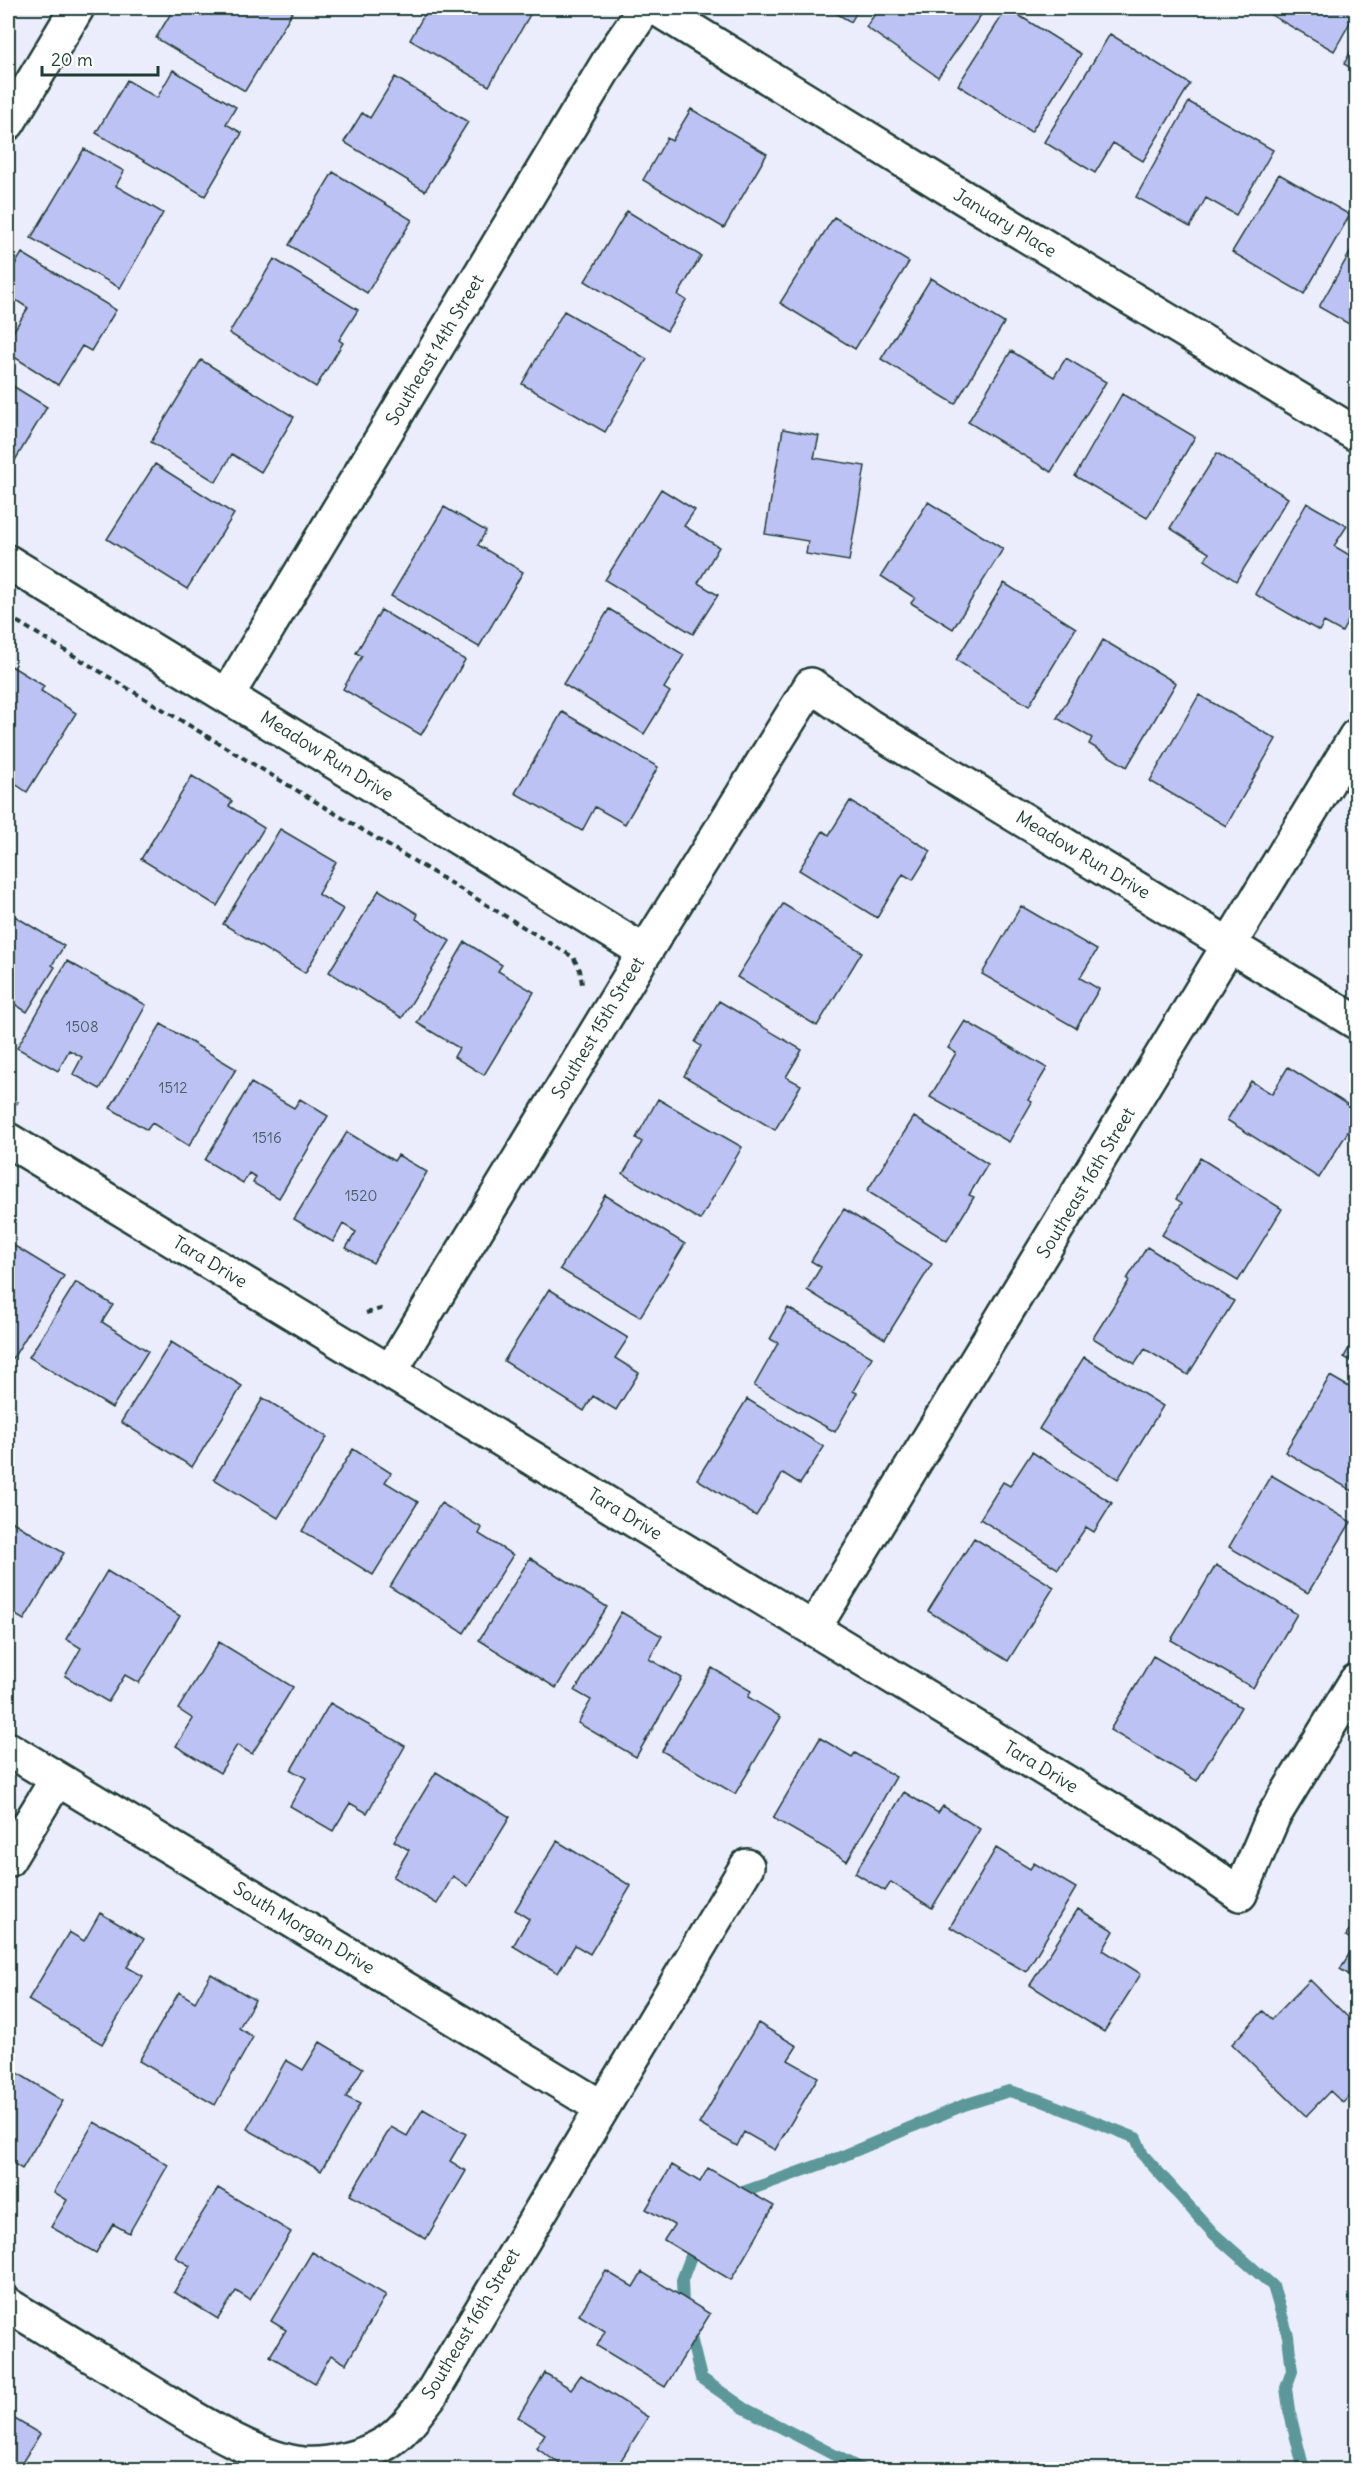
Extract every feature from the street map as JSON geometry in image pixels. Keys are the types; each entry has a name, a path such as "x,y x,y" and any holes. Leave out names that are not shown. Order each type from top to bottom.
{"street":[{"path":"8,123 77,8"},
{"name":"Southeast 14th Street","path":"228,694 610,59 645,8"},
{"name":"January Place","path":"656,8 966,199 1356,434"},
{"name":"Meadow Run Drive","path":"8,562 228,694 645,952"},
{"name":"Meadow Run Drive","path":"811,685 869,726 1356,1022"},
{"name":"Southest 15th Street","path":"390,1372 645,952 811,685"},
{"name":"Southeast 16th Street","path":"814,1628 1356,736"},
{"name":"Tara Drive","path":"8,1140 1163,1841 1240,1894 1273,1817 1356,1681"},
{"name":"South Morgan Drive","path":"8,1749 601,2107"},
{"path":"8,1860 57,1779"},
{"name":"Southeast 16th Street","path":"8,2305 189,2415 247,2446 279,2458 303,2464 333,2462 364,2453 387,2442 406,2425 432,2393 747,1866"}],"path":[{"path":"8,616 573,957 580,970 582,987"},
{"path":"8,1097 24,1107"},
{"path":"362,1312 377,1311 391,1301"}],"building":[{"path":"174,8 191,8 203,15 208,8 286,8 293,11 245,91 156,38"},
{"path":"428,8 526,8 532,11 489,86 410,40"},
{"path":"827,8 859,8 851,22"},
{"path":"879,8 986,8 938,77 866,27"},
{"path":"1007,8 1081,54 1031,132 958,85"},
{"path":"1259,8 1356,8 1356,12 1334,51"},
{"path":"1110,34 1190,84 1143,161 1113,143 1095,173 1044,142"},
{"path":"1356,42 1356,71 1344,64"},
{"path":"173,70 236,107 226,124 242,133 205,196 96,133 127,80 157,98"},
{"path":"395,77 468,122 425,191 344,142 362,113 370,118"},
{"path":"1189,102 1273,150 1236,215 1206,198 1190,227 1136,197"},
{"path":"691,109 767,154 724,228 643,180 667,138 672,141"},
{"path":"84,149 124,171 116,186 163,213 120,288 31,238"},
{"path":"333,172 412,220 367,293 289,245"},
{"path":"1279,174 1350,215 1304,294 1232,252"},
{"path":"627,211 701,256 678,295 686,300 667,331 585,281"},
{"path":"834,217 909,262 855,349 780,303"},
{"path":"1356,242 1356,328 1319,307"},
{"path":"22,253 116,310 91,351 82,346 58,385 8,353 8,340 28,308 8,295 8,276"},
{"path":"274,259 358,310 339,340 343,343 316,387 229,333"},
{"path":"931,278 1004,323 955,404 881,359"},
{"path":"564,311 647,359 605,432 522,384"},
{"path":"1011,351 1054,377 1066,358 1106,382 1051,472 968,422"},
{"path":"201,360 294,417 261,472 232,454 216,482 151,442"},
{"path":"8,383 47,407 8,472"},
{"path":"1122,394 1195,437 1147,518 1075,476"},
{"path":"783,429 819,436 814,458 865,466 849,561 806,554 808,541 765,534"},
{"path":"1217,453 1288,498 1236,581 1205,560 1209,553 1170,528"},
{"path":"155,464 234,514 187,589 107,539"},
{"path":"661,489 695,510 684,526 719,547 698,583 718,595 693,634 605,580"},
{"path":"928,502 1003,549 953,629 911,603 915,598 881,576"},
{"path":"1307,503 1347,526 1334,546 1356,559 1356,606 1342,632 1324,622 1319,631 1255,594"},
{"path":"444,507 486,531 478,545 523,572 479,647 391,596"},
{"path":"1004,583 1076,628 1029,706 956,660"},
{"path":"609,609 684,655 664,688 670,692 644,734 563,684"},
{"path":"381,610 465,660 421,735 343,689 362,656 356,653"},
{"path":"1103,640 1176,683 1127,767 1089,744 1092,738 1057,718"},
{"path":"8,664 44,686 41,691 76,713 27,792 8,779"},
{"path":"1199,695 1276,739 1226,826 1150,781"},
{"path":"562,712 658,767 625,824 595,807 582,831 515,793"},
{"path":"192,776 232,801 229,806 264,828 217,906 141,859"},
{"path":"850,801 931,851 913,880 903,874 877,918 799,870 823,831 829,835"},
{"path":"280,829 336,862 318,894 343,909 305,973 223,924"},
{"path":"379,890 418,914 416,919 450,941 402,1018 329,972"},
{"path":"783,904 862,952 817,1026 737,977"},
{"path":"1021,906 1097,950 1080,978 1099,989 1076,1028 982,974"},
{"path":"8,912 64,946 52,965 55,967 27,1012 8,1000"},
{"path":"465,942 502,965 498,971 534,992 484,1075 454,1057 459,1048 417,1023"},
{"path":"67,961 146,1005 100,1089 73,1074 82,1057 69,1050 58,1071 17,1048"},
{"path":"719,1001 802,1050 786,1077 801,1085 775,1130 684,1076 701,1046 695,1042"},
{"path":"965,1021 1047,1068 1028,1100 1032,1102 1009,1142 930,1097 956,1053 948,1048"},
{"path":"161,1024 236,1069 189,1146 152,1123 147,1130 110,1108"},
{"path":"1288,1067 1356,1110 1356,1119 1319,1178 1227,1120 1251,1081 1272,1094"},
{"path":"251,1083 294,1108 300,1099 328,1116 279,1198 253,1183 256,1177 249,1173 243,1183 205,1160"},
{"path":"658,1099 742,1147 700,1220 623,1174 642,1142 636,1138"},
{"path":"914,1117 988,1164 969,1195 974,1197 947,1241 867,1191"},
{"path":"347,1132 394,1161 398,1155 427,1172 373,1263 346,1248 356,1232 343,1224 333,1242 294,1219"},
{"path":"1200,1158 1282,1209 1238,1281 1162,1235 1182,1203 1176,1199"},
{"path":"605,1195 685,1244 640,1317 560,1269"},
{"path":"844,1209 932,1264 885,1339 807,1290 821,1267 811,1261"},
{"path":"8,1242 64,1276 13,1358 8,1355"},
{"path":"1147,1247 1234,1301 1188,1375 1145,1349 1135,1364 1093,1338 1129,1281 1127,1279"},
{"path":"76,1282 113,1305 102,1322 148,1351 112,1408 29,1357"},
{"path":"549,1289 628,1338 615,1358 639,1373 616,1410 593,1396 584,1411 504,1361"},
{"path":"788,1308 872,1357 853,1391 857,1393 835,1432 754,1386 778,1343 770,1339"},
{"path":"1356,1336 1356,1364 1344,1357"},
{"path":"171,1342 242,1386 192,1467 121,1422"},
{"path":"1084,1357 1163,1406 1118,1479 1039,1429"},
{"path":"1330,1376 1356,1391 1356,1493 1285,1452"},
{"path":"263,1398 327,1437 278,1518 214,1479"},
{"path":"747,1399 824,1447 800,1484 783,1473 756,1516 697,1479"},
{"path":"353,1449 391,1473 385,1482 418,1502 373,1575 302,1531"},
{"path":"1032,1452 1112,1503 1094,1532 1086,1527 1058,1569 980,1519 1003,1482 1010,1486"},
{"path":"1271,1475 1351,1522 1308,1593 1229,1547"},
{"path":"441,1503 482,1528 479,1534 513,1555 464,1633 390,1587"},
{"path":"8,1519 64,1553 24,1620 9,1611 8,1613"},
{"path":"974,1538 1054,1587 1008,1661 928,1611"},
{"path":"530,1558 607,1607 556,1688 479,1640"},
{"path":"1216,1565 1297,1614 1253,1688 1171,1640"},
{"path":"107,1571 180,1616 139,1683 125,1675 108,1702 65,1676 81,1648 66,1639"},
{"path":"621,1612 662,1636 649,1659 682,1678 636,1757 578,1723 591,1700 575,1691"},
{"path":"219,1642 293,1687 252,1754 237,1745 220,1773 176,1746 193,1719 178,1709"},
{"path":"1153,1656 1241,1707 1197,1781 1110,1730"},
{"path":"712,1668 751,1691 748,1697 781,1717 735,1794 662,1751"},
{"path":"330,1703 405,1746 367,1813 350,1803 333,1831 290,1806 306,1778 291,1770"},
{"path":"820,1738 852,1757 855,1753 896,1777 847,1861 773,1818"},
{"path":"436,1772 510,1817 468,1886 453,1876 437,1904 393,1877 409,1850 394,1841"},
{"path":"904,1792 938,1813 943,1806 980,1829 932,1908 891,1882 885,1891 855,1873"},
{"path":"557,1841 631,1886 590,1954 575,1945 558,1973 513,1946 529,1919 515,1910"},
{"path":"996,1848 1030,1869 1034,1863 1076,1888 1026,1972 950,1927"},
{"path":"1078,1909 1114,1931 1103,1950 1141,1974 1104,2032 1030,1985"},
{"path":"100,1913 144,1939 127,1967 143,1976 102,2044 28,2000 69,1932 84,1941"},
{"path":"1356,1918 1356,1943 1346,1936"},
{"path":"1356,1943 1356,1979 1340,1969"},
{"path":"211,1974 255,2000 239,2028 253,2037 215,2105 139,2061 179,1992 195,2002"},
{"path":"1310,1980 1356,2025 1356,2089 1343,2103 1330,2091 1306,2116 1232,2044 1263,2011 1272,2019"},
{"path":"758,2023 797,2046 788,2060 818,2077 775,2150 744,2132 737,2146 699,2124"},
{"path":"320,2042 363,2068 346,2097 360,2104 321,2171 247,2129 286,2060 303,2070"},
{"path":"8,2067 63,2101 22,2169 8,2160"},
{"path":"423,2109 466,2134 450,2161 466,2171 426,2239 350,2195 391,2127 407,2136"},
{"path":"94,2122 168,2165 129,2233 113,2224 96,2253 51,2227 67,2200 54,2192"},
{"path":"672,2165 700,2182 708,2168 774,2206 731,2280 664,2240 674,2225 646,2209"},
{"path":"218,2188 291,2232 250,2300 236,2291 218,2319 174,2292 190,2266 175,2257"},
{"path":"312,2252 386,2295 346,2364 331,2355 315,2383 270,2356 286,2330 271,2321"},
{"path":"606,2271 633,2287 642,2272 710,2314 665,2387 597,2346 605,2331 579,2315"},
{"path":"545,2373 571,2389 581,2375 648,2417 615,2470 569,2470 536,2448 545,2434 518,2417"},
{"path":"8,2415 40,2434 23,2461 37,2470 8,2470"}],"waterway":[{"path":"732,2196 838,2158 964,2105 1009,2091 1037,2099 1136,2138 1143,2155 1214,2234 1273,2286 1288,2336 1292,2371 1286,2388 1304,2470"},
{"path":"696,2243 682,2280 683,2305 701,2378 744,2408 863,2470"}]}
